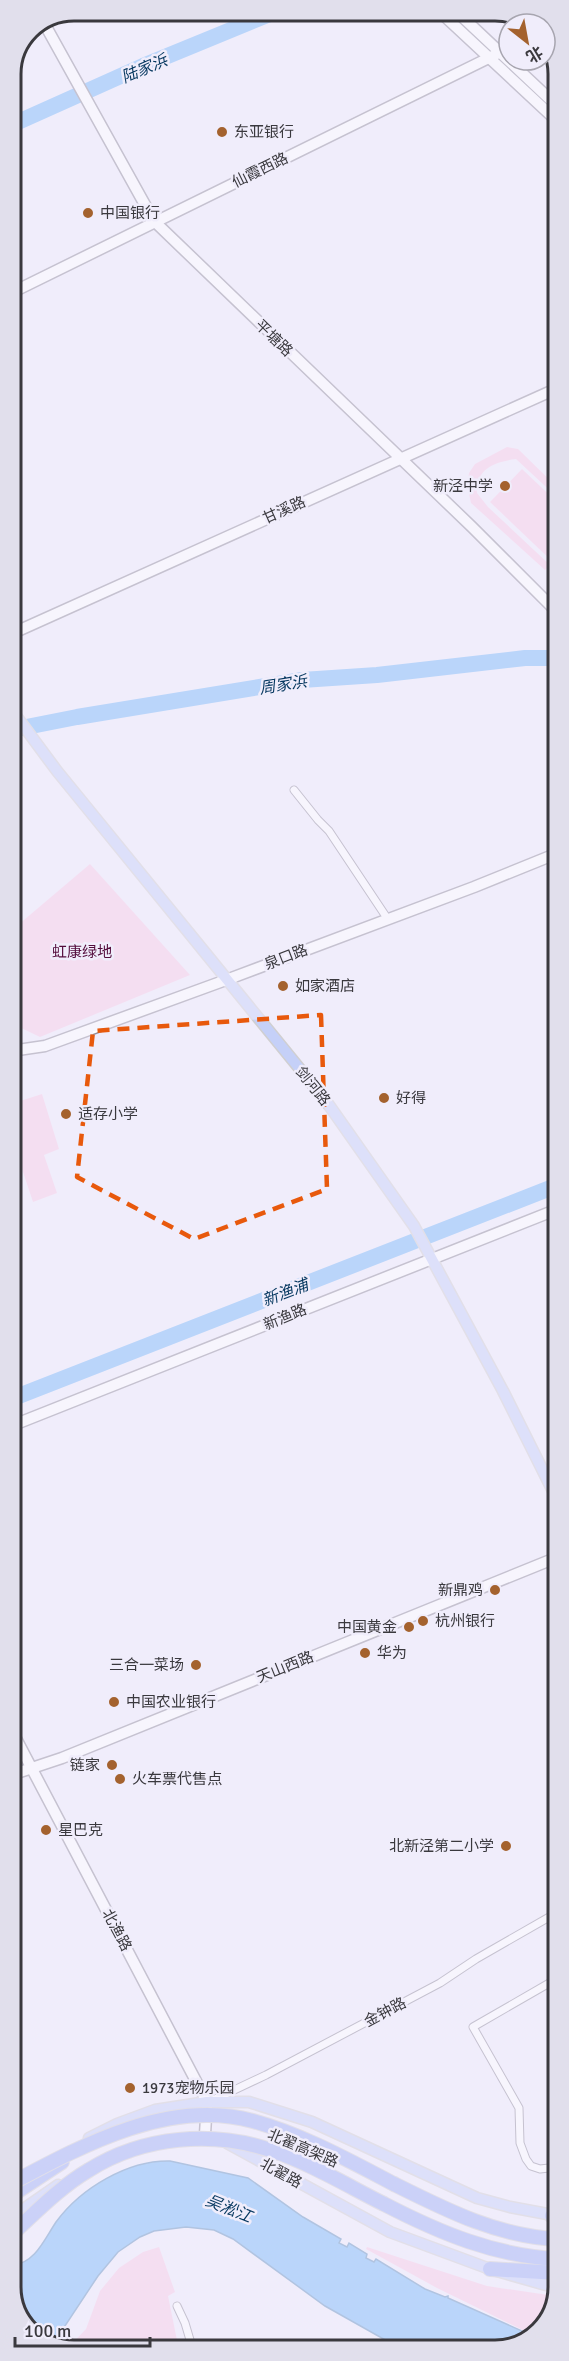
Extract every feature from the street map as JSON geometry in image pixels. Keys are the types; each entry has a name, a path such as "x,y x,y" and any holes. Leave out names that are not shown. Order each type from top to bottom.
{"highway":[{"name":"北翟高架路","path":"86,2146 147,2123 210,2115 251,2120 326,2149 468,2220 508,2232 548,2238"},
{"name":"北翟高架路","path":"21,2226 88,2170 126,2152 151,2145 209,2138 242,2142 274,2151 458,2239 499,2252 548,2258"},
{"path":"21,2186 86,2146"},
{"path":"21,2178 86,2146"},
{"path":"490,2269 548,2272"}],"main road":[{"name":"剑河路","path":"21,722 57,771 326,1101 414,1226 433,1258 548,1482"},
{"path":"21,2186 83,2141 117,2124 155,2110 207,2102 249,2102 312,2122 477,2198 548,2214"},
{"name":"北翟路","path":"21,2211 90,2163 167,2134 205,2134 230,2144 390,2232 490,2269 548,2285"}],"street":[{"path":"454,21 497,51"},
{"path":"466,21 497,50"},
{"name":"平塘路","path":"47,28 154,221 548,603"},
{"name":"仙霞西路","path":"21,288 497,53"},
{"path":"516,72 548,110"},
{"path":"520,72 548,98"},
{"name":"甘溪路","path":"21,629 548,392"},
{"path":"294,790 329,831 387,918"},
{"name":"泉口路","path":"21,1050 45,1046 226,980 548,857"},
{"name":"新渔路","path":"21,1422 548,1213"},
{"name":"天山西路","path":"21,1772 548,1561"},
{"name":"北渔路","path":"21,1747 207,2102"},
{"name":"金钟路","path":"207,2102 267,2075 440,1983 476,1959 548,1918"},
{"path":"548,1984 473,2027 519,2108 520,2143 526,2159 531,2166 540,2169 548,2168"},
{"path":"205,2134 207,2102"},
{"path":"177,2306 191,2340"}],"highlighted area":[{"path":"321,1015 327,1189 194,1239 77,1177 93,1031"}],"green space":[{"path":"507,447 518,449 548,478 548,489 516,459 501,462 483,472 477,493 488,507 548,563 545,570 471,503 467,484 469,473 475,464"},
{"path":"522,469 548,494 548,557 490,502"},
{"name":"虹康绿地","path":"90,864 190,975 40,1037 21,1028 21,923"},
{"path":"42,1094 59,1149 44,1155 57,1193 33,1202 21,1166 21,1101"},
{"path":"159,2247 175,2292 168,2296 177,2340 76,2340 86,2329 100,2291 119,2268 143,2252"},
{"path":"367,2247 487,2286 547,2295 547,2298 539,2317 525,2331 437,2288 366,2249"}],"water":[{"name":"吴淞江","path":"170,2161 248,2178 303,2217 341,2239 339,2243 347,2247 349,2243 367,2254 366,2258 374,2262 376,2259 425,2289 445,2297 448,2296 448,2298 524,2332 506,2339 495,2340 385,2340 325,2306 233,2239 214,2230 186,2227 154,2231 140,2237 118,2252 98,2276 58,2337 44,2331 28,2314 24,2304 21,2263 33,2255 66,2210 92,2187 122,2171 154,2162"}],"waterway":[{"name":"陆家浜","path":"21,121 143,66 253,21"},
{"name":"周家浜","path":"21,728 302,680 377,675 525,658 548,658"},
{"name":"新渔浦","path":"21,1395 548,1189"}],"place":[{"name":"东亚银行","path":"222,132"},
{"name":"中国银行","path":"88,213"},
{"name":"新泾中学","path":"505,486"},
{"name":"如家酒店","path":"283,986"},
{"name":"好得","path":"384,1098"},
{"name":"适存小学","path":"66,1114"},
{"name":"新鼎鸡","path":"495,1590"},
{"name":"杭州银行","path":"423,1621"},
{"name":"中国黄金","path":"409,1627"},
{"name":"华为","path":"365,1653"},
{"name":"三合一菜场","path":"196,1665"},
{"name":"中国农业银行","path":"114,1702"},
{"name":"链家","path":"112,1765"},
{"name":"火车票代售点","path":"120,1779"},
{"name":"星巴克","path":"46,1830"},
{"name":"北新泾第二小学","path":"506,1846"},
{"name":"1973宠物乐园","path":"130,2088"}]}
